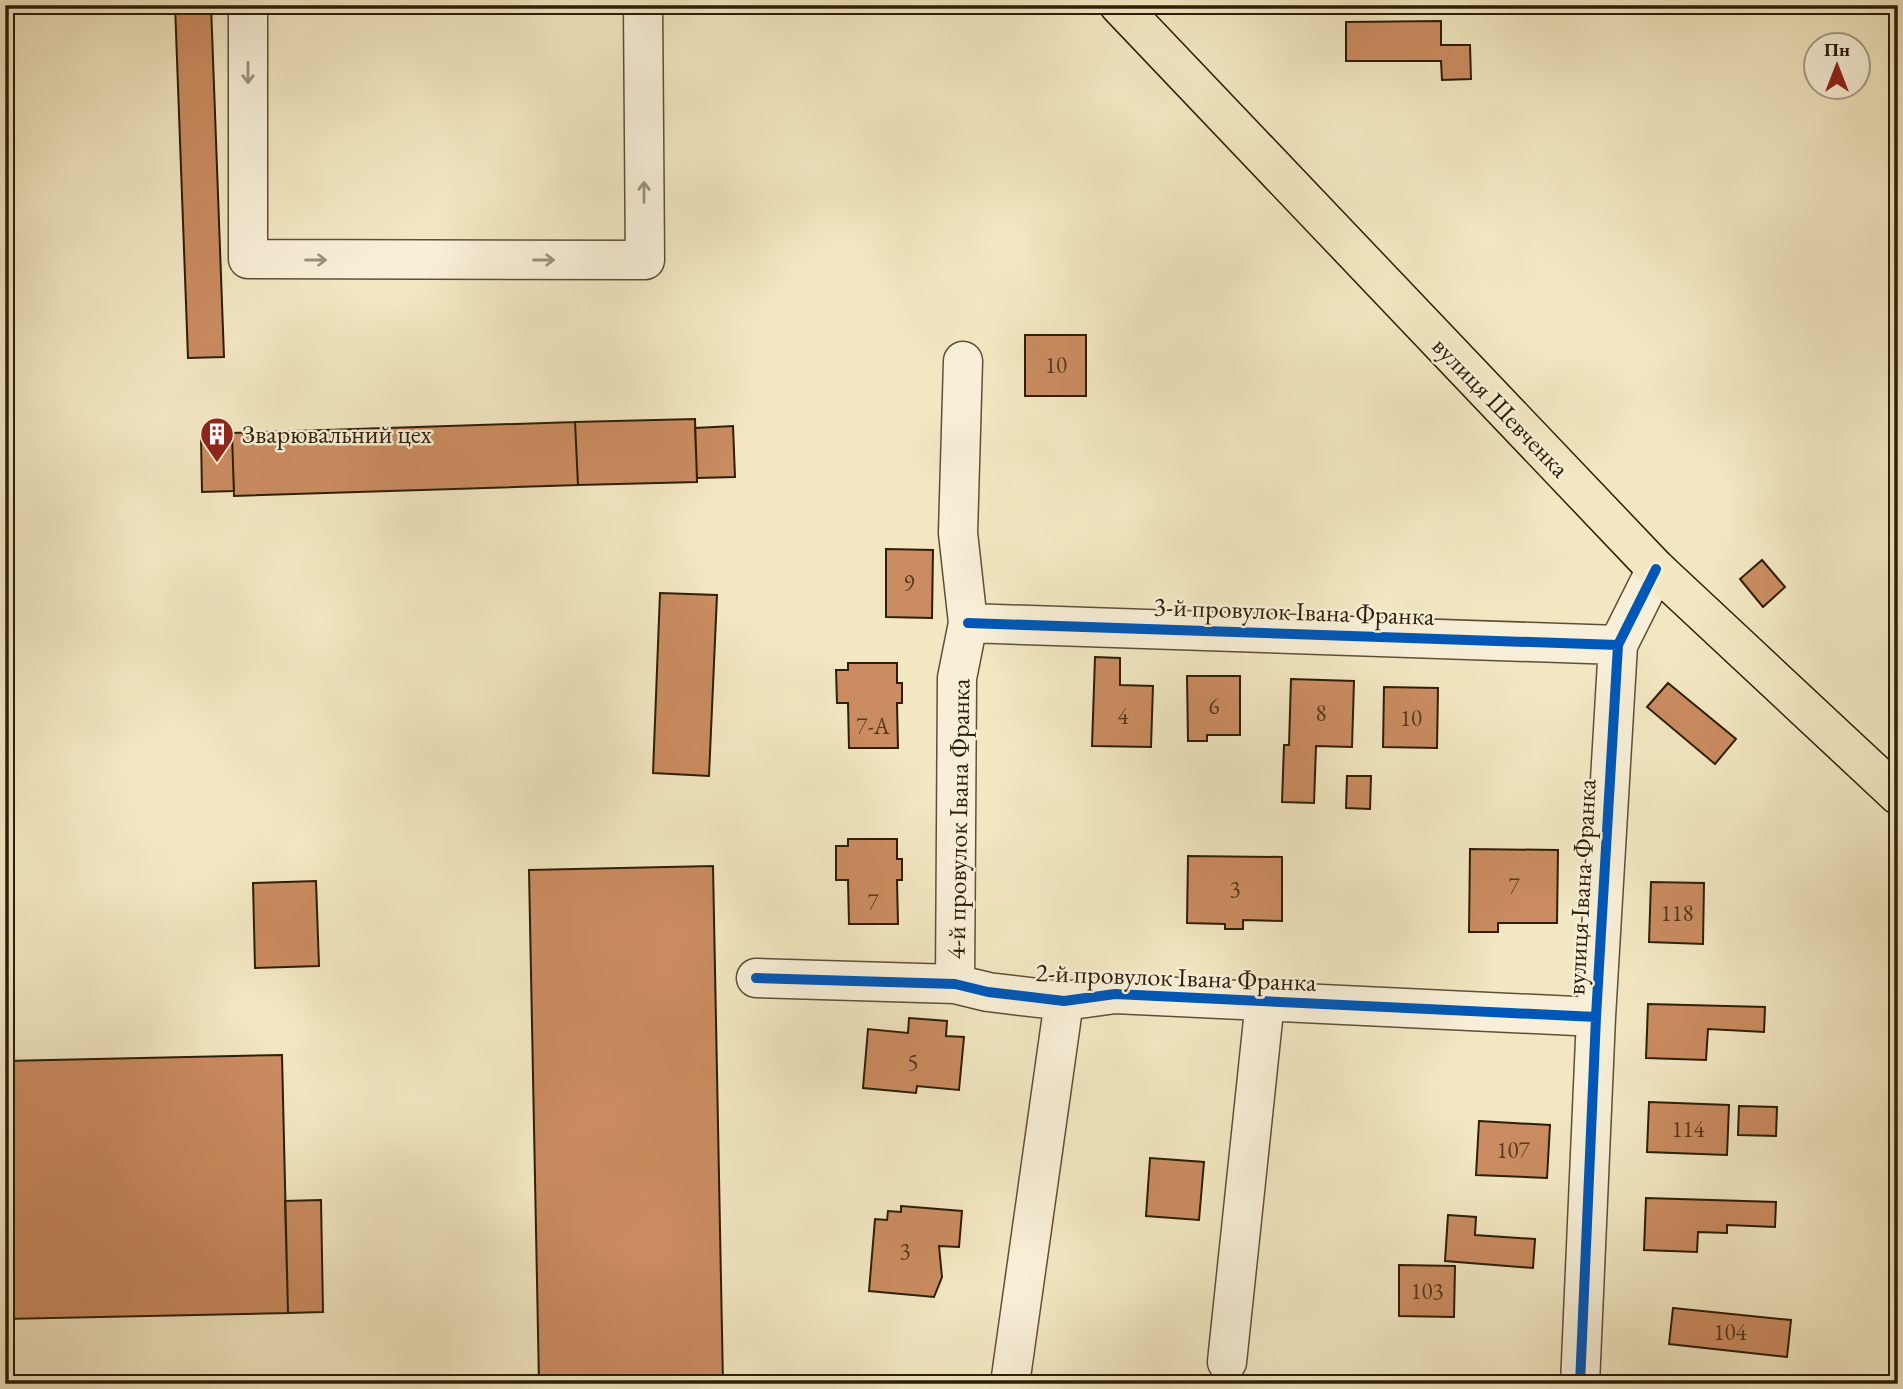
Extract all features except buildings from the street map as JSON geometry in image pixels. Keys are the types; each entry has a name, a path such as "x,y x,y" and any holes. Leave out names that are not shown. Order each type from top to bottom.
{"main road":[{"name":"вулиця Шевченка","path":"1119,5 1656,569 1898,795"}],"street":[{"path":"248,5 248,259 645,260 643,5"},
{"name":"4-й провулок Івана Франка","path":"955,985 957,678 968,623 958,533 963,361"},
{"name":"вулиця Івана Франка","path":"1580,1384 1596,1017 1618,645 1656,569"},
{"name":"3-й провулок Івана Франка","path":"968,623 1618,645"},
{"name":"2-й провулок Івана Франка","path":"756,978 955,985 988,992 1064,1000 1115,994 1596,1017"},
{"path":"1010,1384 1064,1000"},
{"path":"1227,1362 1265,1001"}],"cycle path":[{"path":"1580,1384 1596,1017 1618,645 1656,569"},
{"path":"968,623 1618,645"},
{"path":"756,978 955,984 988,992 1064,1001 1115,994 1596,1017"}],"place":[{"name":"Зварювальний цех","path":"217,464"}]}
